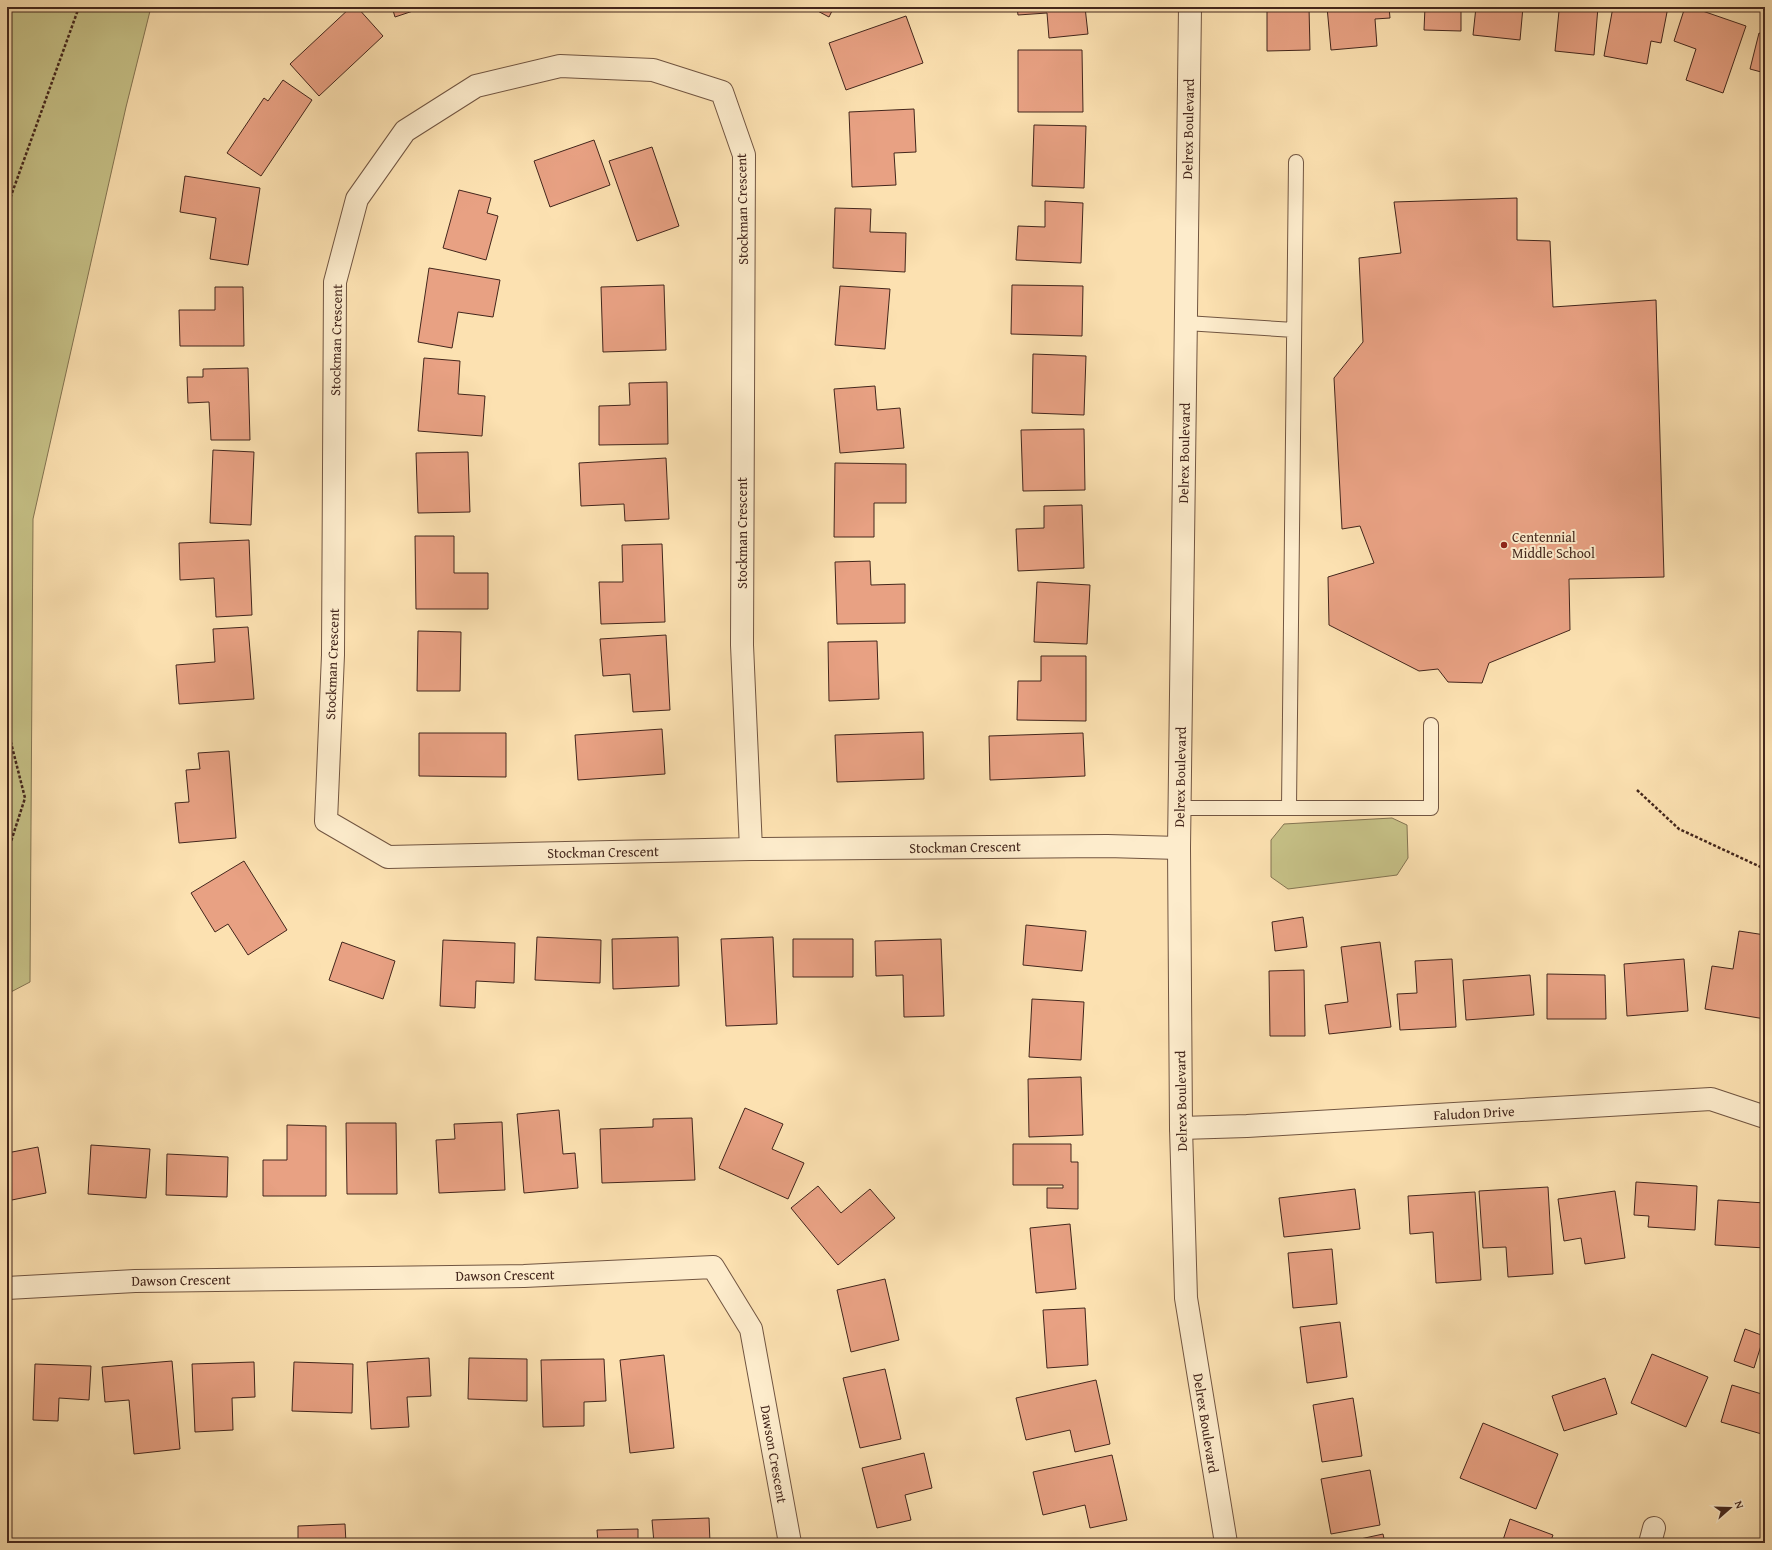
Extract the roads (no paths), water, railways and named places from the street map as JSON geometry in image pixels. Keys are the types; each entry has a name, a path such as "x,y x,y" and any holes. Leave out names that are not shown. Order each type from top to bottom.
{"street":[{"name":"Delrex Boulevard","path":"1190,7 1179,848 1181,1128 1186,1298 1226,1543"},
{"name":"Stockman Crescent","path":"751,849 742,645 744,155 722,92 653,70 560,66 476,86 405,131 357,199 335,282 333,655 326,821 388,857 751,849 1107,846 1179,848"},
{"name":"Faludon Drive","path":"1181,1128 1247,1126 1711,1099 1765,1117"},
{"name":"Dawson Crescent","path":"7,1288 135,1281 524,1276 713,1267 751,1329 790,1543"}],"lane":[{"path":"1289,808 1296,162"},
{"path":"1186,324 1294,330"},
{"path":"1180,808 1431,808 1431,725"}],"place":[{"name":"Centennial Middle School","path":"1504,545"}]}
